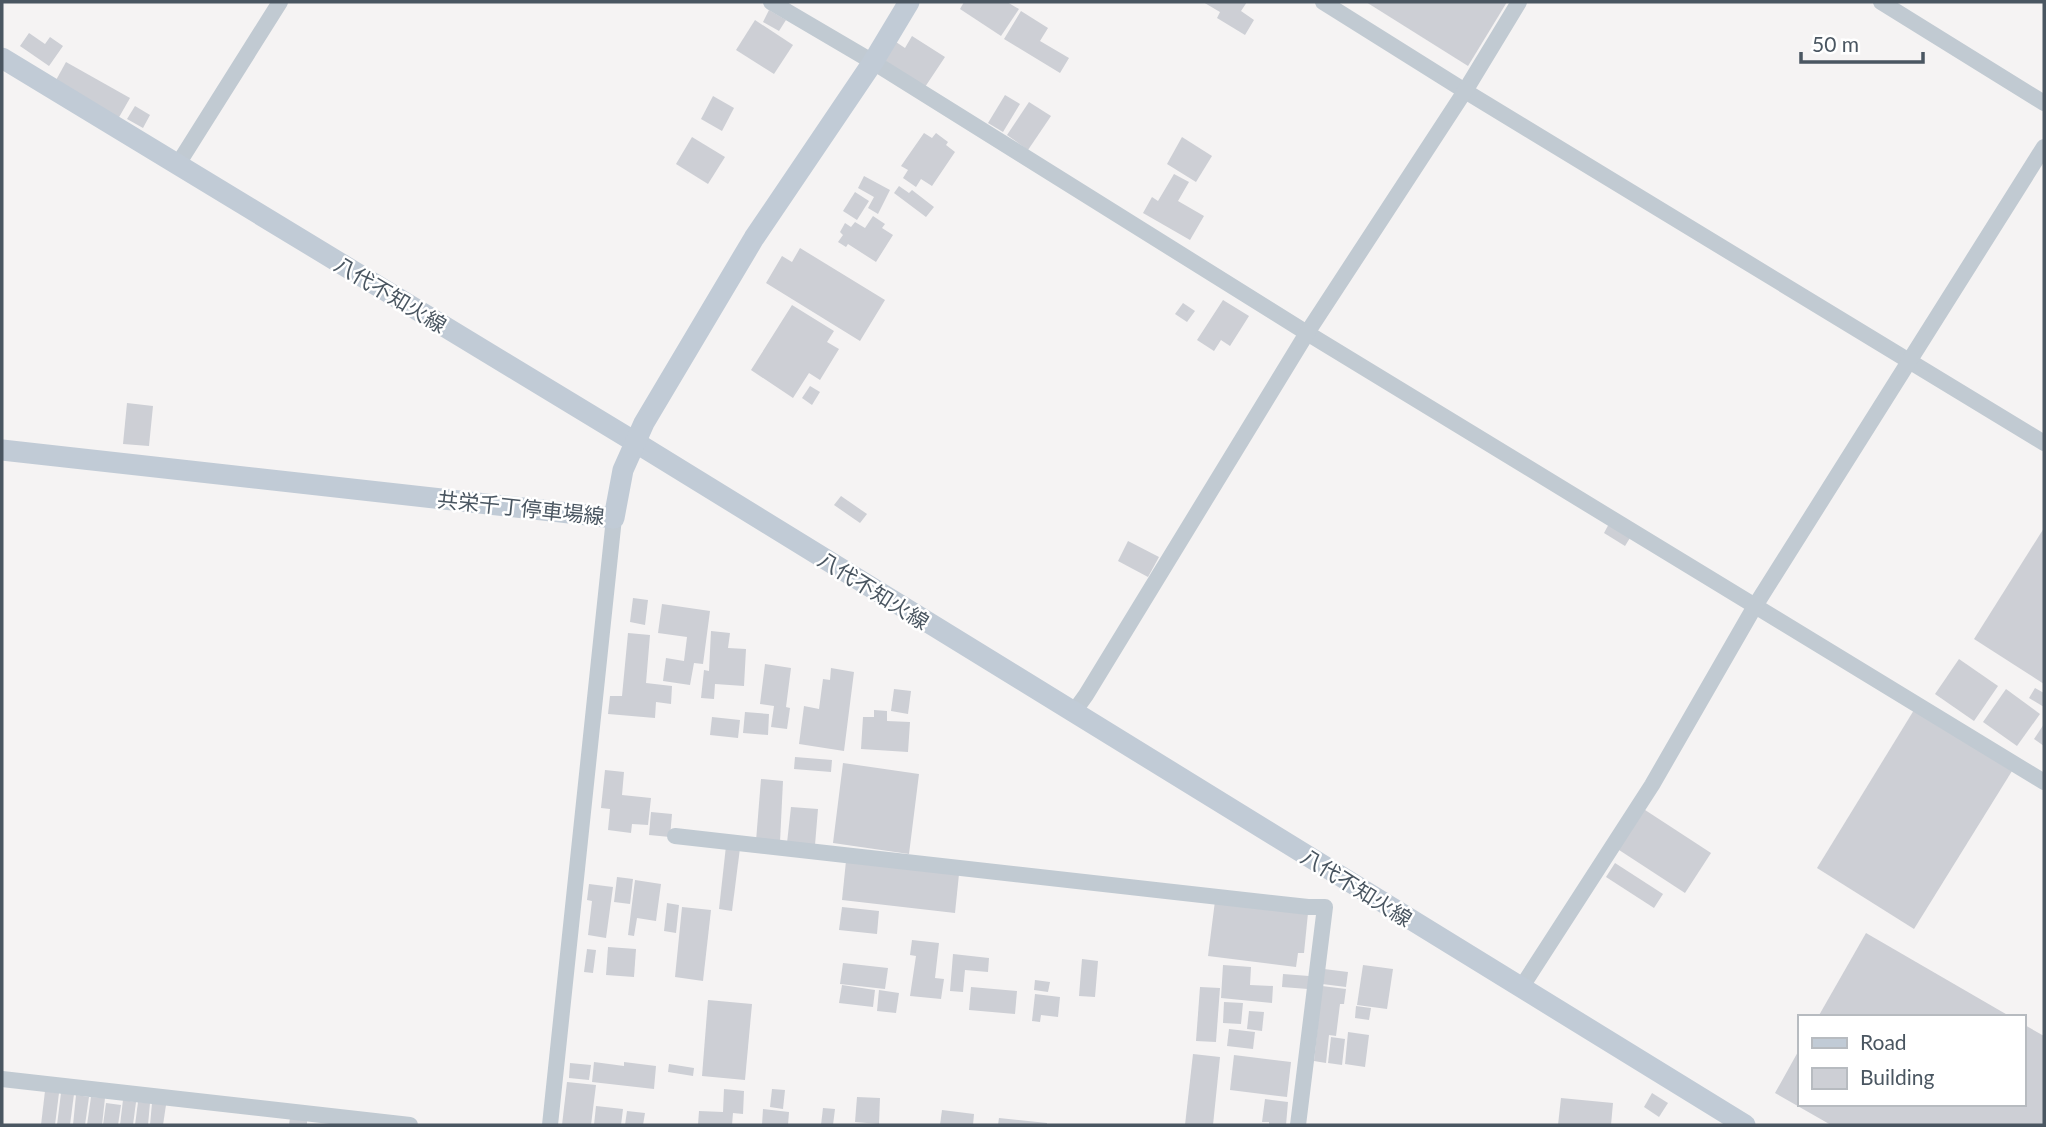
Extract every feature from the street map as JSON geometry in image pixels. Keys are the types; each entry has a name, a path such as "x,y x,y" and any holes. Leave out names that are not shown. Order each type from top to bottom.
{"main road":[{"name":"共栄千丁停車場線","path":"2,450 614,518 624,470 635,442 754,239 873,62 909,2"},
{"name":"八代不知火線","path":"2,58 635,442 1745,1125"}],"street":[{"path":"178,164 280,2"},
{"path":"771,2 873,62 1307,332 2044,782"},
{"path":"1323,2 2044,443"},
{"path":"1073,713 1307,332 1465,91 1519,2"},
{"path":"1881,2 2044,103"},
{"path":"1521,988 1652,785 1755,606 2044,147"},
{"path":"550,1125 614,518"},
{"path":"675,836 1308,907 1325,906 1298,1125"},
{"path":"2,1079 410,1125"}],"building":[{"path":"964,2 1007,2 1019,9 1001,36 960,9"},
{"path":"1203,2 1247,2 1241,11 1254,20 1245,35 1217,18 1220,12"},
{"path":"1366,2 1507,2 1468,66"},
{"path":"769,10 786,20 779,31 763,22"},
{"path":"1021,11 1048,28 1040,41 1069,58 1060,73 1004,39"},
{"path":"755,20 793,45 774,74 736,50"},
{"path":"29,33 45,44 50,37 63,46 49,66 20,46"},
{"path":"912,36 945,57 925,87 884,60 896,42 905,48"},
{"path":"66,62 130,98 118,119 55,82"},
{"path":"1005,95 1020,104 1003,132 988,123"},
{"path":"713,96 734,108 722,131 701,119"},
{"path":"1029,102 1051,116 1028,150 1007,135"},
{"path":"135,106 150,115 143,128 127,119"},
{"path":"924,133 932,138 936,133 948,142 946,145 955,152 932,186 921,179 916,187 903,178 908,170 901,166"},
{"path":"692,137 725,157 708,184 676,164"},
{"path":"1182,137 1212,156 1196,182 1167,164"},
{"path":"1174,174 1189,182 1178,201 1204,216 1190,240 1143,213 1152,197 1158,201"},
{"path":"864,176 890,190 878,214 868,208 874,197 858,188"},
{"path":"899,186 909,193 912,190 934,207 926,217 894,193"},
{"path":"855,192 869,201 857,220 843,211"},
{"path":"873,216 885,224 882,228 893,235 876,262 848,244 846,247 838,242 843,235 840,232 845,223 851,227 855,222 865,228"},
{"path":"800,248 885,300 860,341 766,283 782,256 792,262"},
{"path":"1223,300 1249,316 1230,346 1221,340 1214,351 1197,340"},
{"path":"1183,303 1195,311 1187,322 1175,314"},
{"path":"792,305 834,331 827,342 839,349 820,380 809,373 793,398 751,370"},
{"path":"810,386 820,392 812,405 802,398"},
{"path":"127,403 153,406 149,446 123,444"},
{"path":"841,496 867,514 860,523 834,505"},
{"path":"1611,520 1633,533 1625,546 1604,533"},
{"path":"2044,528 2044,684 1974,639"},
{"path":"1128,541 1159,557 1148,577 1118,561"},
{"path":"633,598 648,600 645,625 630,622"},
{"path":"662,604 710,611 703,664 694,663 690,685 663,681 666,658 684,661 687,637 658,633"},
{"path":"711,631 730,633 728,648 746,649 744,686 715,684 714,699 701,698 704,670 709,671"},
{"path":"628,633 650,635 646,683 672,686 671,704 656,702 655,718 608,714 610,696 622,696"},
{"path":"1959,659 1998,686 1974,721 1935,694"},
{"path":"765,664 791,668 786,707 790,708 787,729 771,727 774,706 760,704"},
{"path":"831,668 854,672 844,751 799,744 804,706 819,709 823,679 830,680"},
{"path":"2035,688 2044,693 2044,707 2029,698"},
{"path":"894,689 911,691 908,714 891,711"},
{"path":"2006,689 2040,714 2017,746 1983,722"},
{"path":"874,710 887,711 887,721 910,722 908,752 861,749 863,717 874,717"},
{"path":"1914,710 2012,771 1914,929 1817,868"},
{"path":"745,712 769,714 768,735 743,733"},
{"path":"712,717 740,720 738,738 710,735"},
{"path":"2044,724 2044,746 2034,739"},
{"path":"795,757 832,760 831,772 794,769"},
{"path":"843,763 919,774 909,854 833,843"},
{"path":"605,770 624,772 622,795 651,798 648,825 632,824 631,833 608,830 610,809 601,808"},
{"path":"761,779 783,781 780,842 756,841"},
{"path":"791,807 818,809 815,845 787,843"},
{"path":"1642,808 1711,853 1685,893 1616,848"},
{"path":"651,812 672,814 670,837 649,835"},
{"path":"726,846 740,848 732,911 719,909"},
{"path":"846,861 959,874 955,913 842,900"},
{"path":"1615,863 1663,894 1654,908 1606,877"},
{"path":"617,877 633,879 630,904 614,902"},
{"path":"635,880 661,884 656,921 637,918 634,936 628,935"},
{"path":"589,884 613,887 606,938 588,935 592,901 587,900"},
{"path":"1215,901 1308,913 1304,953 1298,953 1296,967 1208,956"},
{"path":"667,903 679,905 676,933 664,931"},
{"path":"682,907 711,910 703,981 675,977"},
{"path":"842,907 879,911 877,934 839,930"},
{"path":"1866,933 2008,1015 1819,1015"},
{"path":"912,940 939,943 935,978 944,979 941,999 910,996 916,956 910,955"},
{"path":"608,947 636,949 634,977 606,975"},
{"path":"587,949 596,950 593,973 584,972"},
{"path":"953,954 989,958 988,972 965,970 963,992 950,991"},
{"path":"1082,959 1098,961 1095,997 1079,996"},
{"path":"843,963 888,968 885,989 840,984"},
{"path":"1223,965 1251,967 1250,985 1273,986 1272,1003 1221,998"},
{"path":"1363,965 1393,969 1387,1009 1357,1005"},
{"path":"1324,969 1348,972 1346,987 1322,984"},
{"path":"1283,974 1309,976 1308,989 1282,987"},
{"path":"1035,980 1050,982 1048,992 1034,990"},
{"path":"842,985 875,990 873,1007 839,1003"},
{"path":"1322,986 1346,989 1344,1004 1340,1004 1336,1036 1329,1035 1326,1063 1314,1061"},
{"path":"971,987 1017,991 1015,1014 969,1010"},
{"path":"1200,987 1220,988 1216,1042 1196,1041"},
{"path":"879,990 899,993 896,1013 877,1011"},
{"path":"1035,994 1060,997 1058,1017 1041,1015 1040,1022 1032,1021"},
{"path":"708,1000 752,1004 745,1080 702,1076"},
{"path":"1224,1002 1243,1003 1241,1024 1223,1023"},
{"path":"1356,1006 1371,1008 1369,1020 1355,1018"},
{"path":"1249,1011 1264,1012 1262,1031 1247,1029"},
{"path":"2025,1025 2044,1036 2044,1125 1831,1125 1775,1093 1798,1052 1798,1106 2025,1106"},
{"path":"1229,1029 1255,1032 1253,1049 1227,1046"},
{"path":"1348,1032 1369,1035 1365,1067 1345,1064"},
{"path":"1331,1037 1345,1039 1342,1065 1328,1063"},
{"path":"1193,1054 1220,1057 1213,1125 1185,1125"},
{"path":"1234,1055 1291,1062 1287,1097 1230,1090"},
{"path":"594,1062 656,1066 654,1089 592,1082"},
{"path":"570,1063 591,1065 589,1080 569,1078"},
{"path":"669,1064 694,1068 693,1076 668,1072"},
{"path":"567,1082 596,1085 591,1125 562,1125"},
{"path":"724,1089 744,1091 743,1114 733,1113 732,1125 698,1125 699,1111 723,1112"},
{"path":"772,1089 785,1090 783,1109 770,1107"},
{"path":"45,1091 59,1093 55,1125 41,1125"},
{"path":"61,1093 74,1094 70,1125 57,1125"},
{"path":"1652,1093 1668,1103 1659,1117 1644,1107"},
{"path":"76,1095 89,1097 85,1125 73,1125"},
{"path":"91,1097 105,1098 102,1125 87,1125"},
{"path":"857,1097 880,1098 879,1124 855,1122"},
{"path":"1561,1098 1613,1103 1611,1125 1558,1125"},
{"path":"1265,1099 1288,1102 1286,1125 1269,1125 1269,1122 1262,1122"},
{"path":"123,1100 136,1102 133,1125 120,1125"},
{"path":"138,1102 150,1103 148,1125 135,1125"},
{"path":"106,1103 121,1105 118,1125 103,1125"},
{"path":"152,1103 166,1105 163,1125 150,1125"},
{"path":"596,1106 623,1109 621,1125 594,1125"},
{"path":"823,1108 835,1109 833,1125 821,1125"},
{"path":"763,1109 789,1112 788,1125 762,1125"},
{"path":"942,1110 974,1114 973,1125 940,1125"},
{"path":"627,1111 645,1113 643,1125 625,1125"},
{"path":"290,1118 307,1120 307,1125 289,1125"},
{"path":"999,1118 1047,1123 1047,1125 998,1125"}]}
